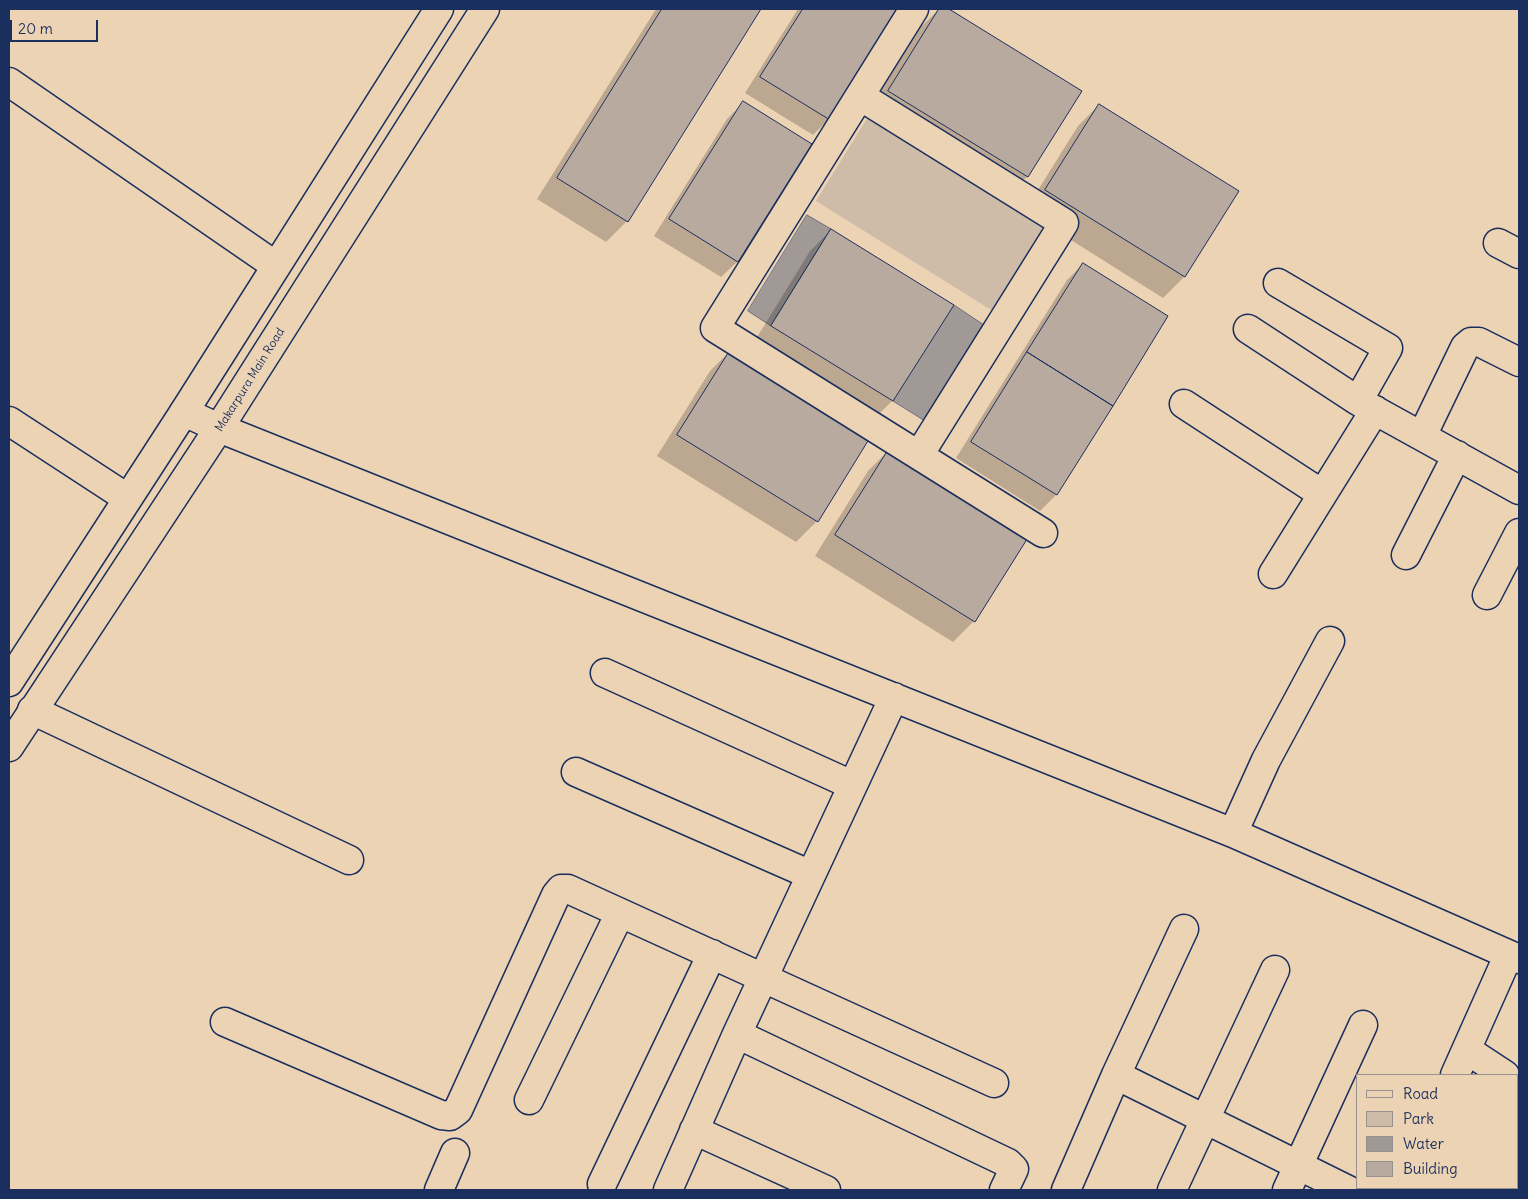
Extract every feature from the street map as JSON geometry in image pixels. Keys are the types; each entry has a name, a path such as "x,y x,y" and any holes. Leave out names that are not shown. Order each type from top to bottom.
{"main road":[{"path":"9,682 184,412 439,9"},
{"name":"Makarpura Main Road","path":"9,747 219,428 485,9"},
{"path":"914,9 715,328 1044,532"},
{"path":"9,82 276,266"},
{"path":"860,96 1064,223 919,455"},
{"path":"1273,574 1322,494 1367,406 1388,348 1278,282"},
{"path":"1248,329 1367,406 1519,490"},
{"path":"1422,436 1465,347 1471,342 1479,342 1519,362"},
{"path":"1184,404 1322,494"},
{"path":"184,412 219,428 1233,833 1514,957 1455,1074"},
{"path":"9,421 127,498"},
{"path":"1406,555 1457,455"},
{"path":"1486,595 1519,533"},
{"path":"1233,833 1266,760 1330,641"},
{"path":"605,673 852,786"},
{"path":"668,1190 763,977 894,697"},
{"path":"32,710 349,860"},
{"path":"576,772 811,875"},
{"path":"225,1022 441,1115 450,1116 458,1110 556,894 561,889 568,889 994,1083"},
{"path":"529,1100 620,913"},
{"path":"1066,1190 1116,1074 1184,929"},
{"path":"602,1184 712,954"},
{"path":"1172,1190 1275,970"},
{"path":"1287,1190 1363,1025"},
{"path":"737,1034 1008,1164 1014,1168 1004,1190"},
{"path":"1467,1050 1503,1074"},
{"path":"1116,1074 1348,1190"},
{"path":"694,1130 826,1190"},
{"path":"438,1190 455,1153"}],"green space":[{"path":"868,117 1045,228 993,311 816,201"}],"water":[{"path":"807,215 831,229 771,326 748,311"},
{"path":"954,305 984,325 925,421 893,401"}],"building":[{"path":"662,9 761,9 628,222 557,178"},
{"path":"803,9 899,9 830,120 760,77"},
{"path":"939,9 949,9 1082,91 1028,177 888,91"},
{"path":"743,101 812,144 738,262 669,219"},
{"path":"1099,104 1239,191 1185,277 1045,190"},
{"path":"831,229 954,305 893,401 771,326"},
{"path":"1083,263 1168,316 1113,406 1027,352"},
{"path":"731,349 871,436 818,522 677,435"},
{"path":"1027,352 1113,406 1057,495 971,442"},
{"path":"889,449 1029,536 975,622 835,535"}]}
